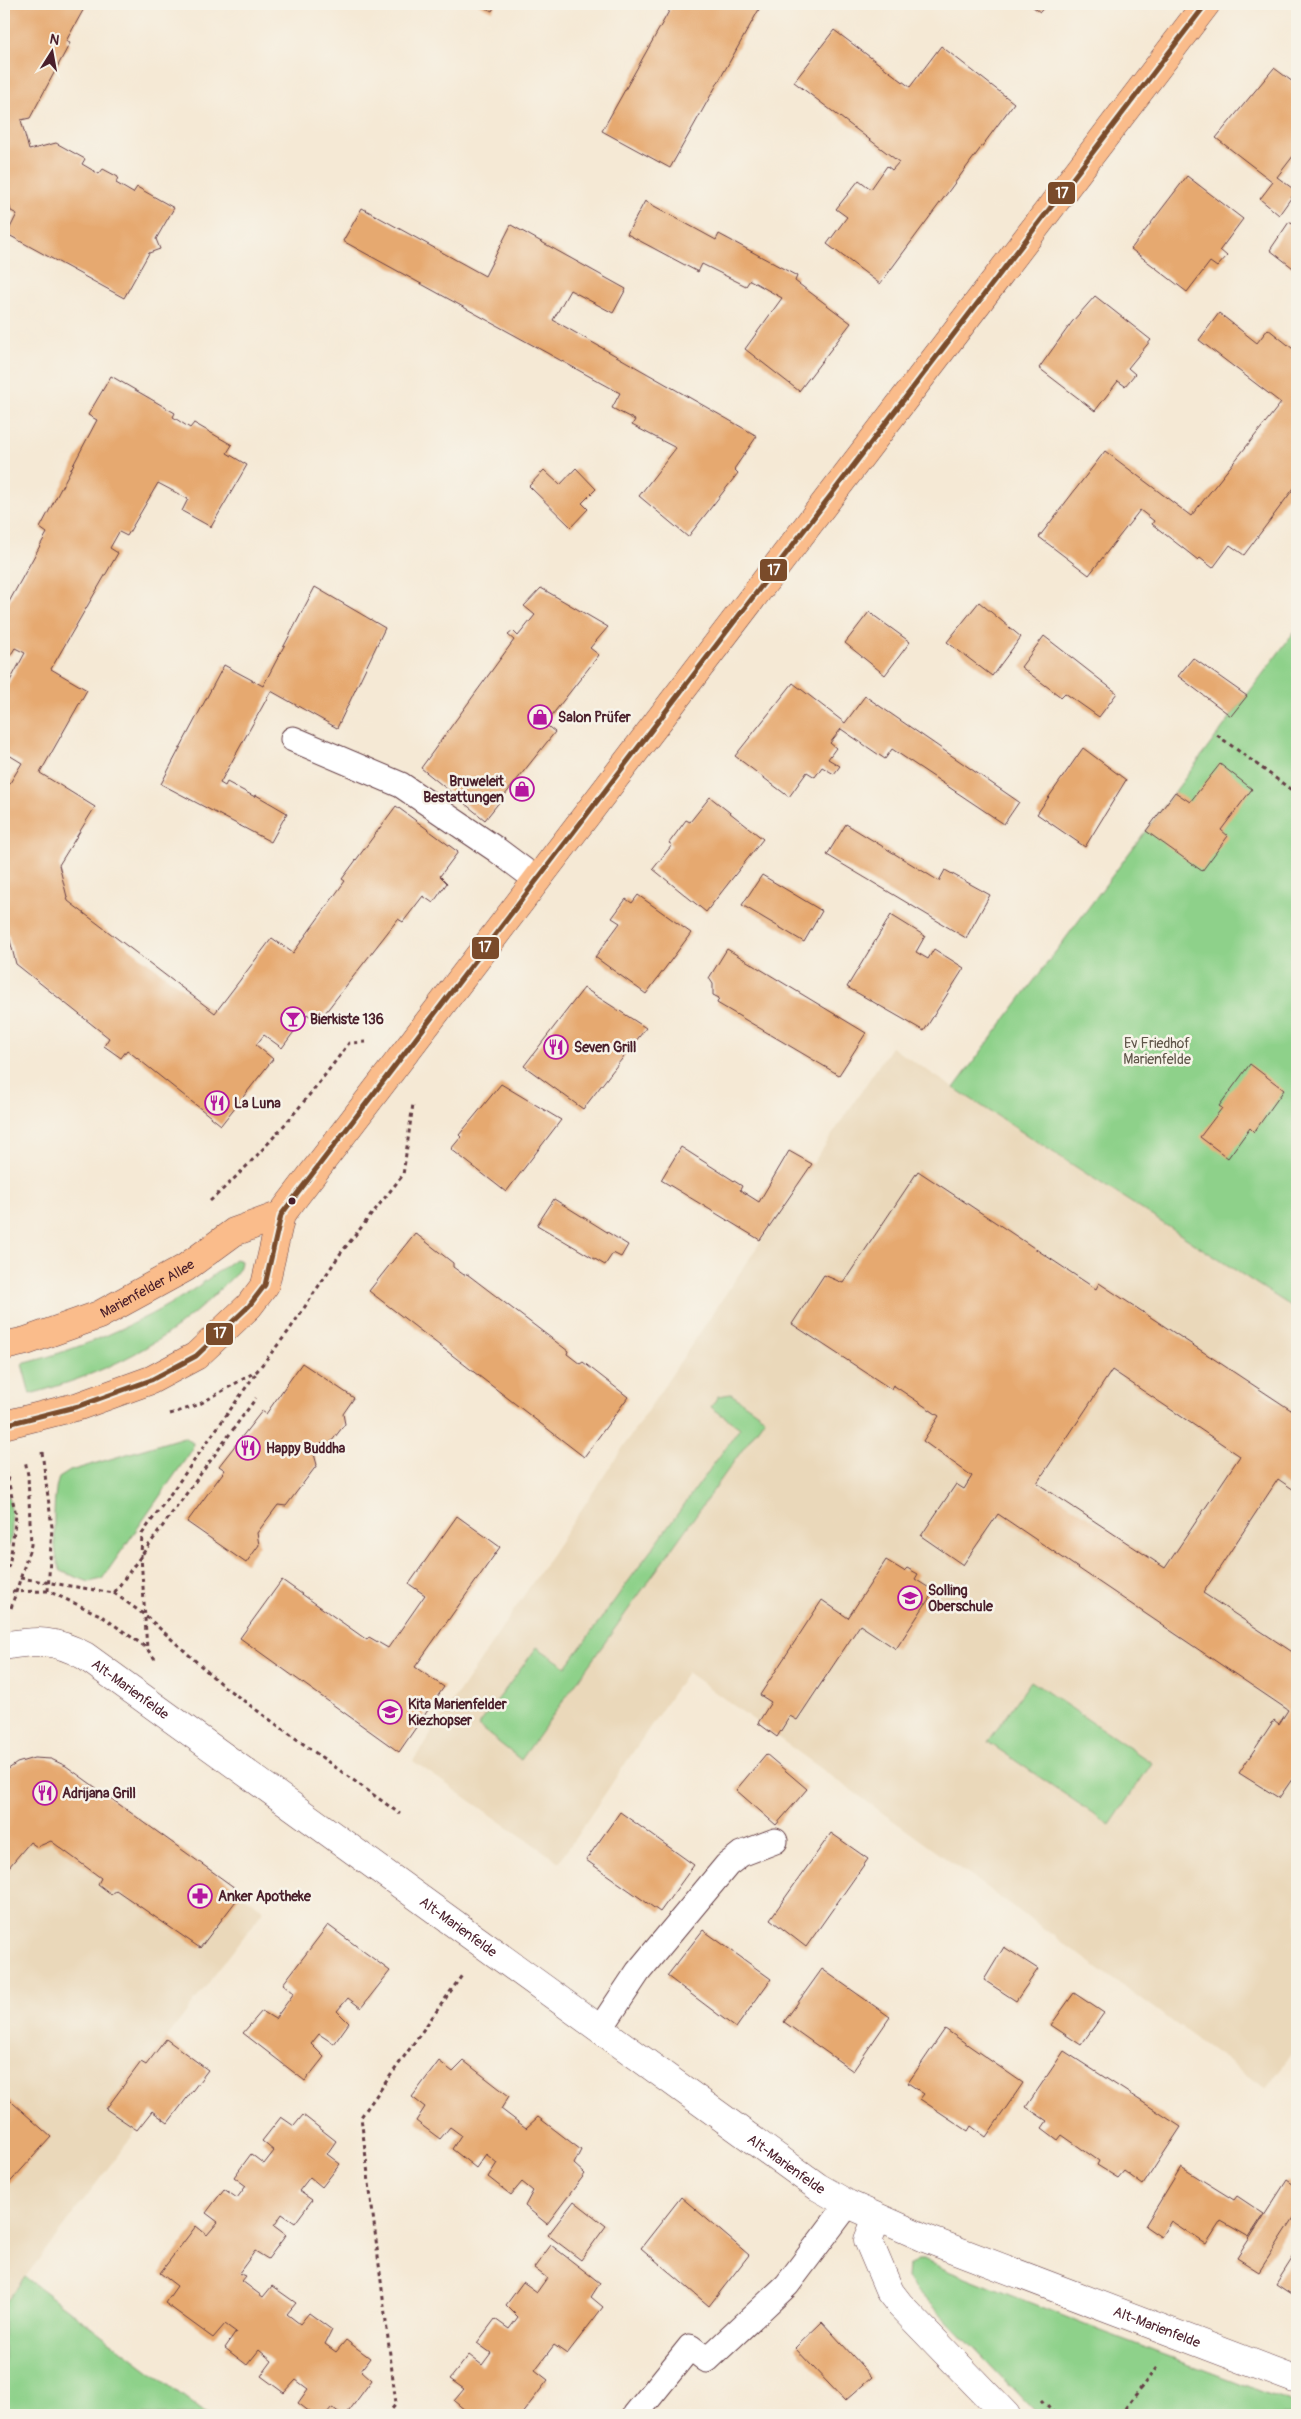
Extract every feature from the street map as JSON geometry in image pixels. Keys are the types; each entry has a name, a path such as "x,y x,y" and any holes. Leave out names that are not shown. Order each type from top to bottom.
{"main road":[{"path":"4,1426 79,1406 151,1380 196,1356 249,1306 266,1285 282,1215 1206,4"},
{"name":"Marienfelder Allee","path":"4,1346 26,1341 99,1315 191,1264 234,1232 282,1215"}],"street":[{"name":"Alt-Marienfelde","path":"4,1646 38,1640 73,1649 85,1656 818,2187 877,2218 1297,2380"},
{"path":"877,2218 868,2240 890,2292 1006,2415"}],"lane":[{"path":"293,739 401,785 497,850 536,880"},
{"path":"600,2029 638,1972 727,1865 741,1854 775,1841"},
{"path":"635,2415 690,2347 707,2360 788,2285 848,2204"}],"path":[{"path":"1217,735 1297,794"},
{"path":"204,1206 246,1168 282,1129 350,1043 361,1041 410,1047"},
{"path":"158,1663 147,1649 141,1556 142,1534 257,1371"},
{"path":"114,1593 256,1398"},
{"path":"42,1452 52,1526 48,1591"},
{"path":"9,1615 31,1545 28,1475 25,1460"},
{"path":"4,1462 16,1515 10,1561 4,1579"},
{"path":"20,1578 114,1593 146,1616 222,1685 400,1814"},
{"path":"387,2415 396,2404 361,2117 483,1945"},
{"path":"1120,2415 1157,2367"}],"shaded area":[{"name":"Solling Oberschule","path":"891,1047 1297,1310 1297,2046 1266,2089 687,1672 559,1862 413,1761"},
{"path":"34,1758 51,1759 66,1766 264,1910 146,2065 171,2085 4,2305 4,1772 17,1763"}],"green space":[{"name":"Ev Friedhof Marienfelde","path":"1297,628 1297,1310 954,1088"},
{"path":"235,1259 241,1261 239,1269 234,1276 200,1308 156,1341 133,1355 83,1377 30,1394 22,1364 65,1351 128,1326 169,1305"},
{"path":"731,1394 765,1418 521,1760 478,1726 537,1647 566,1667 740,1428 711,1407 718,1396"},
{"path":"184,1437 193,1443 192,1450 102,1579 89,1582 61,1571 56,1553 54,1525 55,1497 59,1478 70,1471"},
{"path":"4,1491 11,1508 12,1526 11,1540 4,1551"},
{"path":"1031,1681 1152,1763 1110,1825 988,1742"},
{"path":"918,2260 923,2260 1096,2329 1297,2405 1297,2415 1038,2415 907,2279 908,2265"},
{"path":"25,2277 208,2415 4,2415 4,2305"}],"building":[{"path":"4,4 93,4 91,7 86,5 66,41 70,43 30,118 21,120 29,150 56,143 85,159 82,164 99,174 103,169 118,177 116,183 133,193 137,187 174,208 156,239 160,249 149,253 124,298 7,234 17,214 11,211 6,193 4,193"},
{"path":"478,4 496,4 492,11"},
{"path":"673,4 762,4 670,168 602,131"},
{"path":"1029,4 1047,4 1040,12"},
{"path":"834,30 910,87 941,46 1014,103 880,284 827,244 847,217 836,209 859,180 871,189 887,166 892,170 899,162 794,82"},
{"path":"1274,68 1297,85 1297,151 1277,177 1296,191 1279,215 1260,199 1273,182 1216,138"},
{"path":"1187,176 1243,219 1220,250 1227,256 1217,267 1210,262 1187,292 1131,249"},
{"path":"645,201 716,240 719,234 797,276 795,281 851,323 799,391 745,349 782,298 750,280 746,286 702,264 698,272 627,234"},
{"path":"362,208 485,276 511,225 626,289 613,313 570,290 553,320 757,436 734,469 738,473 688,537 639,496 676,448 632,425 635,420 612,408 620,393 343,241"},
{"path":"1297,217 1297,271 1270,250 1289,222 1292,224"},
{"path":"1095,296 1151,340 1128,368 1135,374 1125,386 1118,381 1095,411 1039,368 1072,322"},
{"path":"1219,313 1257,343 1268,329 1297,352 1297,484 1244,555 1230,545 1213,568 1200,558 1198,560 1152,524 1154,521 1140,510 1089,575 1039,537 1105,451 1191,516 1281,403 1199,340"},
{"path":"111,376 175,413 173,417 190,428 194,423 232,445 227,453 247,465 211,527 182,511 188,499 158,483 127,536 119,532 110,548 118,553 51,669 87,690 40,773 95,807 59,865 68,901 215,1013 272,938 293,953 345,881 342,879 396,806 458,852 440,876 447,883 433,903 423,896 403,922 398,919 318,1022 307,1014 282,1048 264,1035 256,1045 273,1059 221,1125 127,1050 121,1058 104,1046 109,1038 16,964 4,917 4,793 22,763 4,752 4,692 25,653 15,648 10,656 4,652 4,611 47,533 40,528 97,420 88,415"},
{"path":"576,468 596,489 582,503 588,509 571,527 529,486 544,470 560,485"},
{"path":"315,587 385,628 337,728 271,691 220,783 225,786 227,782 255,797 256,795 287,813 271,842 161,784 224,665 263,686"},
{"path":"541,588 608,627 590,648 599,655 545,724 555,732 485,820 421,768 514,640 508,635 513,631 518,636 535,615 524,606"},
{"path":"979,602 1021,637 992,676 947,642"},
{"path":"869,612 910,642 885,675 845,643"},
{"path":"1044,636 1117,693 1099,717 1065,693 1061,697 1021,667"},
{"path":"1193,658 1247,696 1231,716 1178,676"},
{"path":"793,683 845,723 865,696 1019,802 1004,824 892,749 885,759 841,729 830,743 836,748 828,759 840,766 834,774 822,767 815,777 807,772 789,797 735,756"},
{"path":"1083,748 1126,780 1085,847 1037,814"},
{"path":"1220,764 1252,789 1221,830 1228,836 1202,871 1146,831 1175,792 1190,802"},
{"path":"710,797 763,839 706,912 653,869 672,845 669,843 686,820 690,822"},
{"path":"846,824 939,881 945,870 990,895 966,938 827,855"},
{"path":"762,875 822,911 804,942 742,905"},
{"path":"638,895 691,933 646,994 595,957 620,923 612,918 626,899 632,903"},
{"path":"891,915 925,936 916,952 928,959 934,949 964,968 924,1031 847,987"},
{"path":"727,949 866,1033 839,1075 717,1003 719,998 713,995 713,984 709,978"},
{"path":"584,988 646,1028 583,1109 524,1066"},
{"path":"1250,1064 1284,1090 1254,1132 1250,1128 1228,1158 1200,1137 1222,1108 1219,1106"},
{"path":"501,1084 561,1120 506,1192 451,1149 461,1137 459,1135"},
{"path":"681,1147 742,1186 740,1190 759,1202 789,1151 812,1164 760,1240 661,1180"},
{"path":"918,1171 1096,1289 1099,1283 1297,1414 1297,1492 1278,1479 1203,1593 1297,1655 1297,1772 1279,1798 1239,1773 1274,1720 1279,1724 1288,1710 998,1514 963,1565 921,1536 956,1484 964,1489 972,1476 923,1441 939,1416 893,1385 891,1389 792,1324 824,1275 843,1283","holes":["1112,1370 1240,1456 1165,1568 1037,1483"]},
{"path":"554,1199 628,1245 621,1257 613,1253 605,1265 537,1225"},
{"path":"415,1233 453,1263 453,1267 464,1275 467,1274 568,1351 567,1354 580,1364 583,1362 628,1397 584,1457 369,1291"},
{"path":"302,1363 354,1398 343,1414 345,1424 328,1446 322,1443 314,1454 317,1465 286,1506 278,1505 257,1533 259,1545 246,1563 187,1522 225,1470 219,1466 262,1411 266,1414"},
{"path":"457,1516 500,1547 415,1667 444,1687 399,1752 240,1638 282,1580 367,1640 369,1637 388,1648 425,1595 409,1584"},
{"path":"886,1560 904,1571 907,1568 918,1574 915,1579 934,1591 896,1649 860,1625 797,1720 790,1716 777,1737 758,1723 771,1702 760,1695 822,1600 848,1618"},
{"path":"766,1754 807,1789 776,1825 736,1790"},
{"path":"34,1758 51,1759 66,1766 242,1893 200,1948 116,1890 111,1894 98,1884 101,1878 51,1841 37,1847 30,1842 4,1873 4,1772 17,1763"},
{"path":"620,1812 694,1865 660,1912 586,1860"},
{"path":"831,1833 868,1859 806,1947 770,1919"},
{"path":"328,1925 390,1971 361,2008 348,1998 337,2011 349,2023 334,2044 319,2034 311,2044 324,2057 305,2081 243,2033 262,2011 275,2019 294,1993 283,1984"},
{"path":"703,1930 771,1979 736,2028 667,1976"},
{"path":"1004,1947 1038,1969 1016,2001 984,1980"},
{"path":"822,1969 890,2017 853,2071 784,2022"},
{"path":"1074,1993 1104,2013 1081,2045 1051,2025"},
{"path":"945,2029 1023,2083 986,2137 971,2126 968,2131 920,2099 924,2094 908,2083"},
{"path":"166,2039 208,2070 168,2123 152,2111 137,2130 106,2109 141,2062 146,2065"},
{"path":"1064,2051 1181,2127 1143,2185 1124,2171 1118,2178 1097,2165 1099,2161 1062,2135 1058,2140 1042,2128 1047,2121 1026,2107"},
{"path":"439,2061 453,2072 464,2061 509,2096 501,2109 526,2128 538,2117 581,2150 574,2164 585,2174 547,2224 525,2206 533,2191 522,2182 511,2195 488,2177 497,2163 486,2154 476,2168 452,2149 461,2135 450,2127 440,2139 416,2121 425,2107 412,2097"},
{"path":"4,2095 51,2137 4,2189"},
{"path":"303,2115 336,2141 327,2154 340,2164 322,2187 310,2177 299,2191 312,2200 295,2223 282,2214 274,2226 286,2235 268,2259 255,2251 239,2273 246,2276 242,2281 263,2297 272,2286 296,2303 287,2314 300,2324 309,2313 332,2330 325,2344 336,2352 346,2340 370,2358 361,2370 372,2380 346,2415 341,2415 332,2408 326,2415 314,2415 298,2403 308,2389 296,2380 284,2393 261,2376 272,2361 259,2350 247,2365 225,2348 236,2332 225,2324 213,2338 165,2303 177,2286 160,2273 196,2226 207,2235 218,2222 206,2213 224,2189 237,2198 246,2186 234,2177 251,2154 264,2164 274,2151 262,2141 281,2117 294,2126"},
{"path":"1181,2167 1234,2200 1237,2196 1264,2214 1249,2237 1221,2221 1206,2244 1171,2221 1161,2237 1145,2226"},
{"path":"1287,2180 1297,2187 1297,2213 1259,2272 1237,2258"},
{"path":"681,2197 749,2255 709,2306 641,2248"},
{"path":"574,2201 606,2226 581,2260 548,2235"},
{"path":"551,2245 600,2283 591,2297 603,2307 567,2354 554,2345 535,2370 548,2380 521,2415 471,2415 454,2401 464,2389 450,2379 469,2355 482,2365 491,2353 477,2343 495,2319 509,2329 518,2317 506,2305 523,2282 537,2292 547,2278 534,2268"},
{"path":"1297,2251 1297,2298 1276,2284"},
{"path":"822,2322 872,2377 845,2401 795,2348"}],"transit line":[{"name":"17","path":"4,1425 79,1406 151,1380 196,1356 249,1306 265,1285 281,1215 1206,4"}],"place":[{"name":"Salon Prüfer","path":"540,717"},
{"name":"Bruweleit Bestattungen","path":"522,789"},
{"name":"Bierkiste 136","path":"293,1019"},
{"name":"Seven Grill","path":"556,1047"},
{"name":"La Luna","path":"217,1103"},
{"name":"Happy Buddha","path":"248,1448"},
{"name":"Solling Oberschule","path":"910,1598"},
{"name":"Kita Marienfelder Kiezhopser","path":"390,1712"},
{"name":"Adrijana Grill","path":"45,1793"},
{"name":"Anker Apotheke","path":"200,1896"}]}
